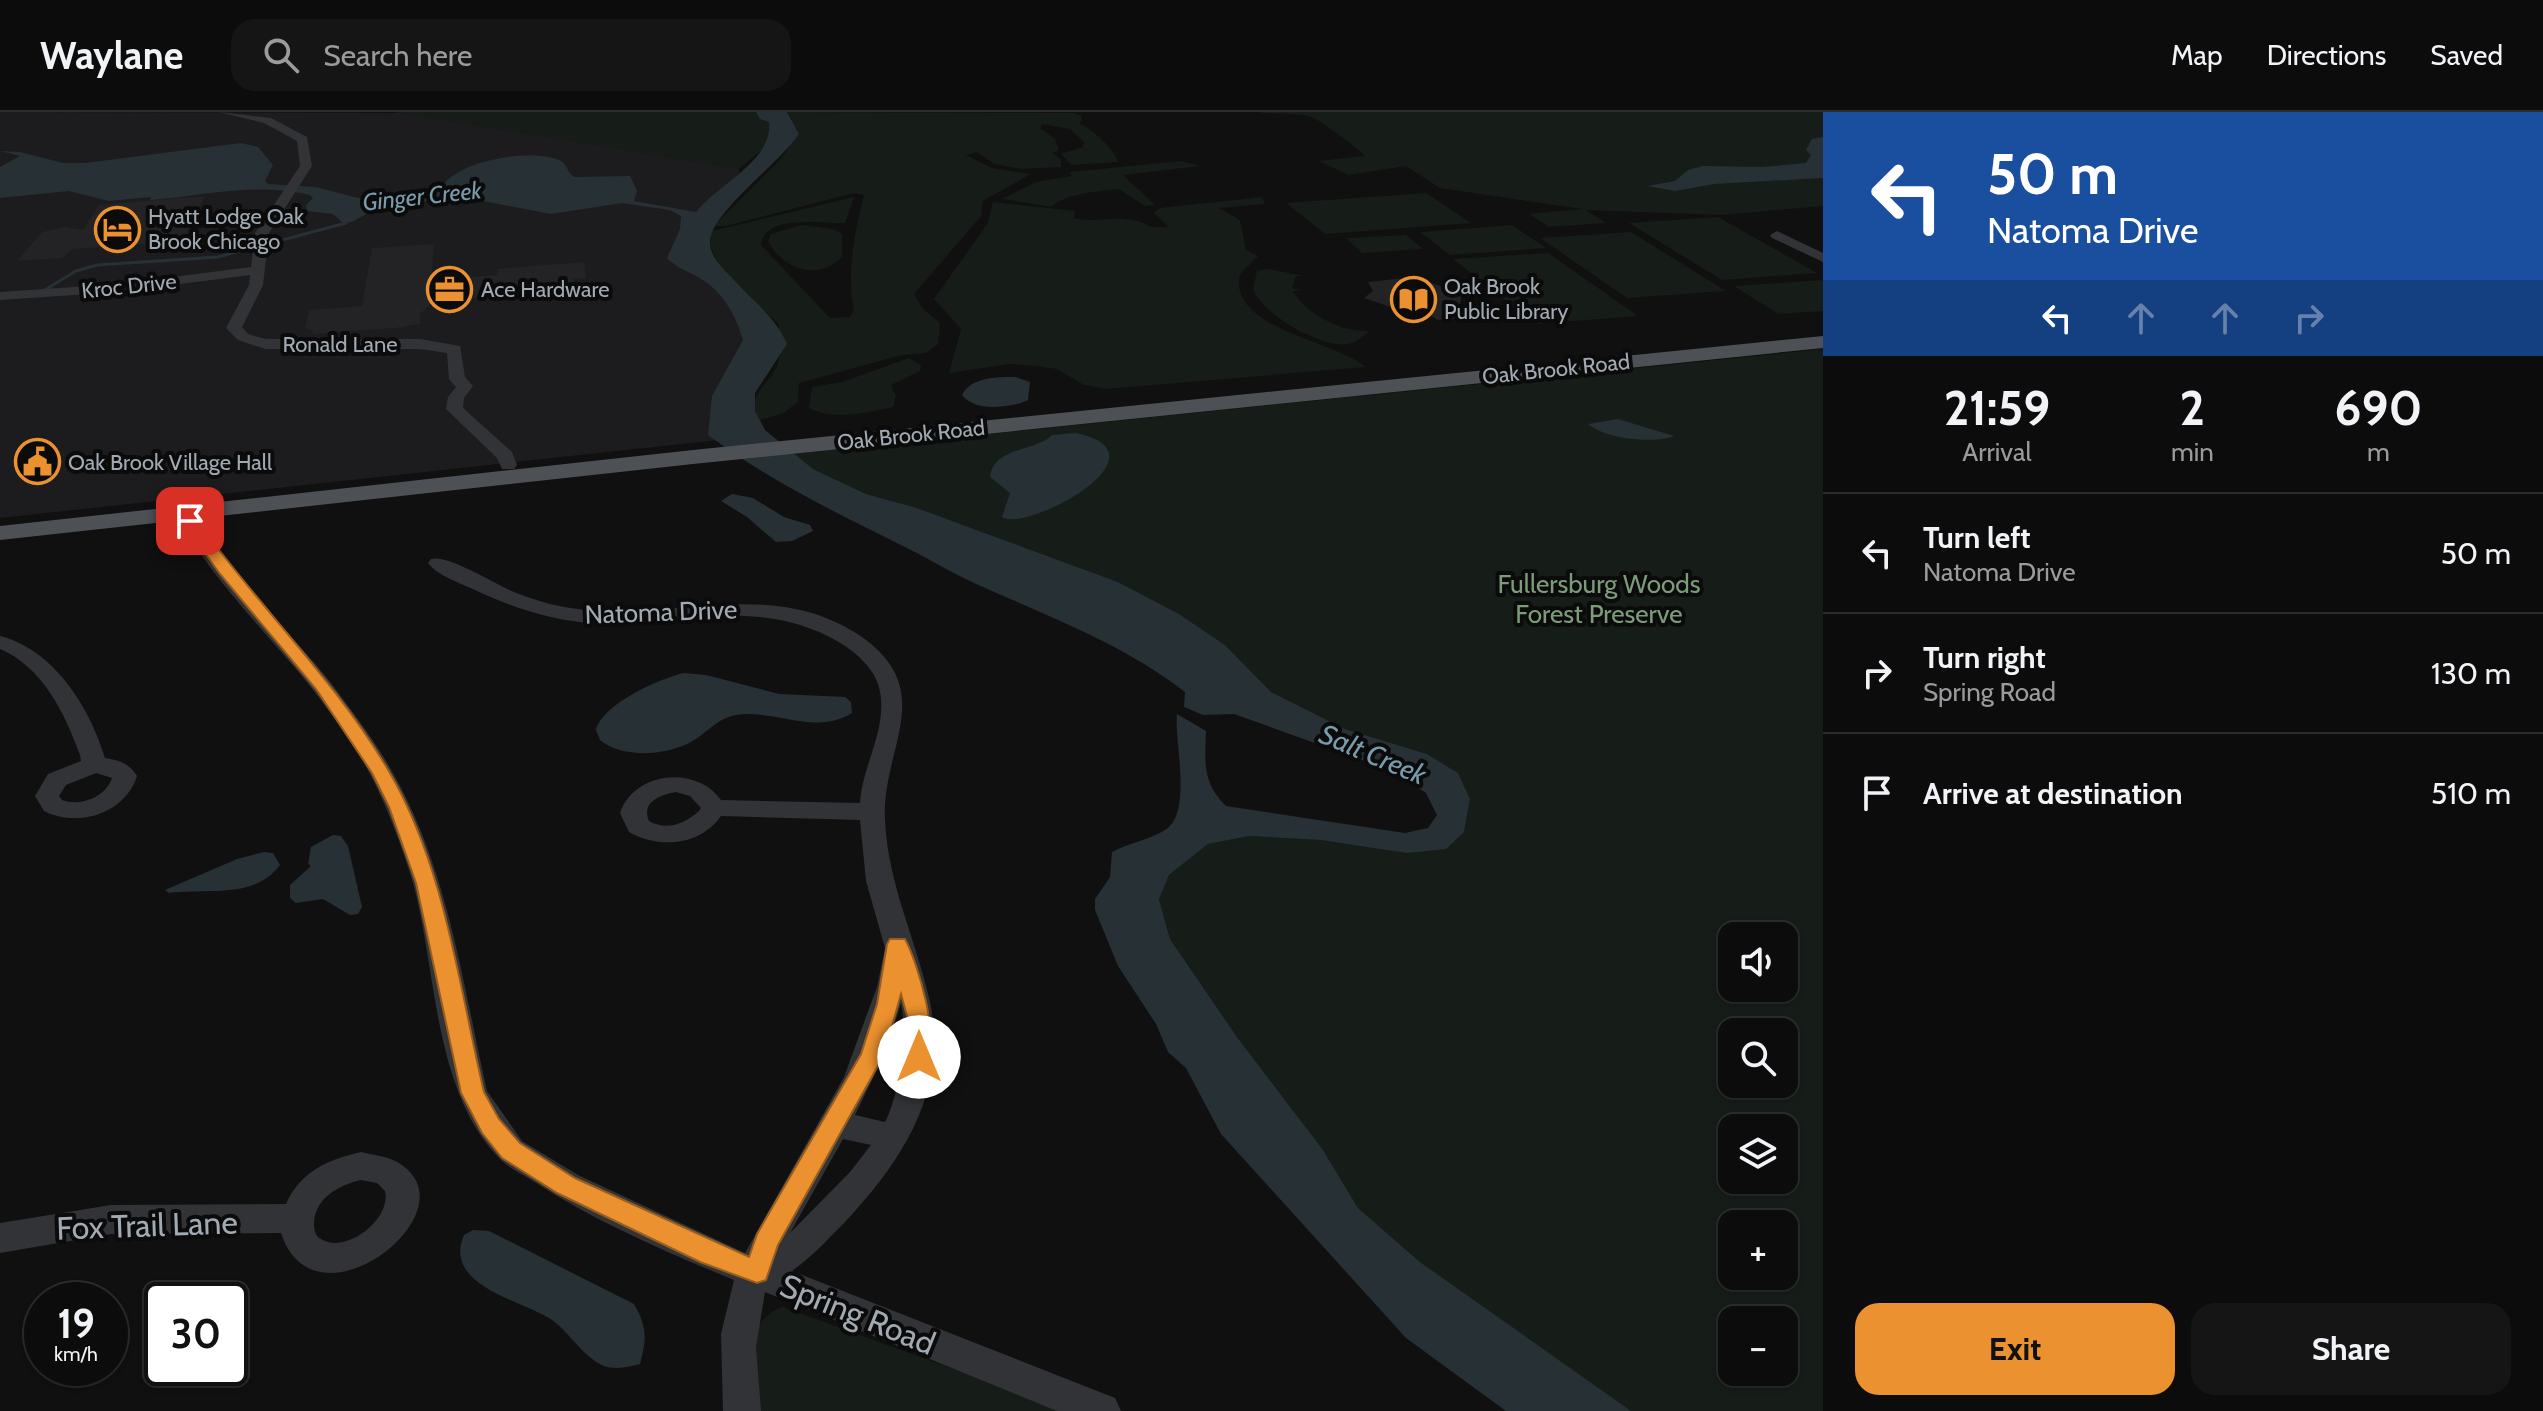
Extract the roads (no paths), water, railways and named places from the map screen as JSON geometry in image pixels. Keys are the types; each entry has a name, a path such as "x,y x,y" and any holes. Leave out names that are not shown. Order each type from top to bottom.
{"main road":[{"name":"Oak Brook Road","path":"0,522 185,507 1823,332"},
{"name":"Oak Brook Road","path":"804,440 1823,342"},
{"name":"Oak Brook Road","path":"0,533 508,465 688,452"}],"street":[{"name":"Ronald Lane","path":"223,112 267,120 303,139 306,166 286,195 258,247 257,278 234,328 243,337 265,344 297,347 420,344 454,349 457,379 465,386 456,397 454,409 506,456 508,465"},
{"path":"1777,235 1823,258"},
{"name":"Kroc Drive","path":"0,296 257,278"},
{"name":"Kroc Drive","path":"0,309 118,301 257,278"},
{"name":"Spring Road","path":"185,507 225,571 322,686 381,772 398,807 426,883 472,1093 499,1138 511,1150 566,1185 709,1254 1102,1411"},
{"name":"Natoma Drive","path":"438,563 508,597 567,615 621,617 732,607 764,610 822,624 864,650 886,677 892,691 893,718 872,812 881,889 913,992 919,1057 895,1137 879,1164 818,1225 799,1249 757,1272"},
{"path":"0,642 35,659 46,672 90,746 94,765"},
{"path":"714,808 872,812"},
{"name":"Natoma Drive","path":"757,1272 766,1242 872,1055 882,1029 897,944"},
{"path":"835,1124 895,1137"},
{"name":"Fox Trail Lane","path":"0,1238 62,1225 126,1219 241,1222 296,1217"},
{"path":"742,1411 737,1370 739,1326 757,1272"}],"water":[{"path":"756,112 787,112 799,134 733,203 713,231 710,243 718,262 770,317 787,344 755,393 755,411 765,430 813,469 866,494 917,508 1118,582 1179,614 1225,645 1271,692 1345,729 1427,754 1458,773 1470,799 1464,832 1446,849 1407,853 1321,840 1249,836 1208,844 1169,875 1159,899 1170,939 1237,1037 1323,1150 1358,1208 1420,1262 1631,1411 1506,1411 1406,1338 1221,1134 1186,1068 1168,1052 1156,1024 1118,966 1095,910 1095,899 1110,877 1112,852 1165,830 1173,821 1180,793 1177,714 1206,731 1209,780 1226,806 1405,833 1428,828 1437,815 1426,793 1393,771 1234,714 1203,715 1184,707 1185,692 1136,659 966,579 831,510 781,483 708,435 712,396 743,340 736,320 719,294 704,280 667,258 680,229 681,216 670,210 622,203 551,214 462,197 379,207 352,222 343,223 333,214 307,211 306,205 313,198 289,191 229,191 150,200 151,197 109,201 69,191 0,198 0,167 20,156 0,151 20,152 63,163 85,163 241,143 258,147 273,165 265,181 268,184 316,187 358,198 429,195 440,190 460,171 475,165 530,156 559,160 575,177 630,176 637,191 634,201 696,212 762,149 768,136 769,122 760,119"},
{"path":"1823,137 1823,178 1714,184 1675,191 1647,186 1675,181 1688,170 1703,166 1763,167 1806,163 1811,155 1806,150 1812,139"},
{"path":"1015,377 1030,382 1028,400 1021,403 982,406 962,395 978,381"},
{"path":"1618,419 1674,436 1655,440 1630,439 1606,433 1588,424"},
{"path":"1076,433 1102,443 1109,457 1102,473 1084,489 1037,514 1016,519 1002,517 1010,493 990,477 999,460 1052,435"},
{"path":"732,494 753,498 784,517 810,525 813,531 792,541 776,542 747,517 721,501"},
{"path":"684,673 706,675 779,694 845,697 851,702 852,713 824,722 736,715 722,720 689,743 655,753 620,750 600,740 596,730 601,720 620,702 660,681"},
{"path":"333,835 341,836 348,846 362,907 358,914 350,915 323,899 296,903 290,898 290,885 311,866 308,864 311,847"},
{"path":"264,852 273,853 280,865 257,883 229,890 169,893 165,890 237,859"},
{"path":"473,1230 489,1231 634,1304 644,1333 640,1364 618,1368 596,1362 552,1320 474,1279 464,1267 460,1252 464,1235"}],"waterway":[{"path":"43,291 76,271 97,265 218,257 346,223"}],"place":[{"name":"Hyatt Lodge Oak Brook Chicago","path":"117,229"},
{"name":"Ace Hardware","path":"450,289"},
{"name":"Oak Brook Public Library","path":"1413,299"},
{"name":"Oak Brook Village Hall","path":"37,462"}],"water label":[{"name":"Ginger Creek","path":"422,196"},
{"name":"Salt Creek","path":"1373,754"}],"park label":[{"name":"Fullersburg Woods Forest Preserve","path":"1599,599"}]}
